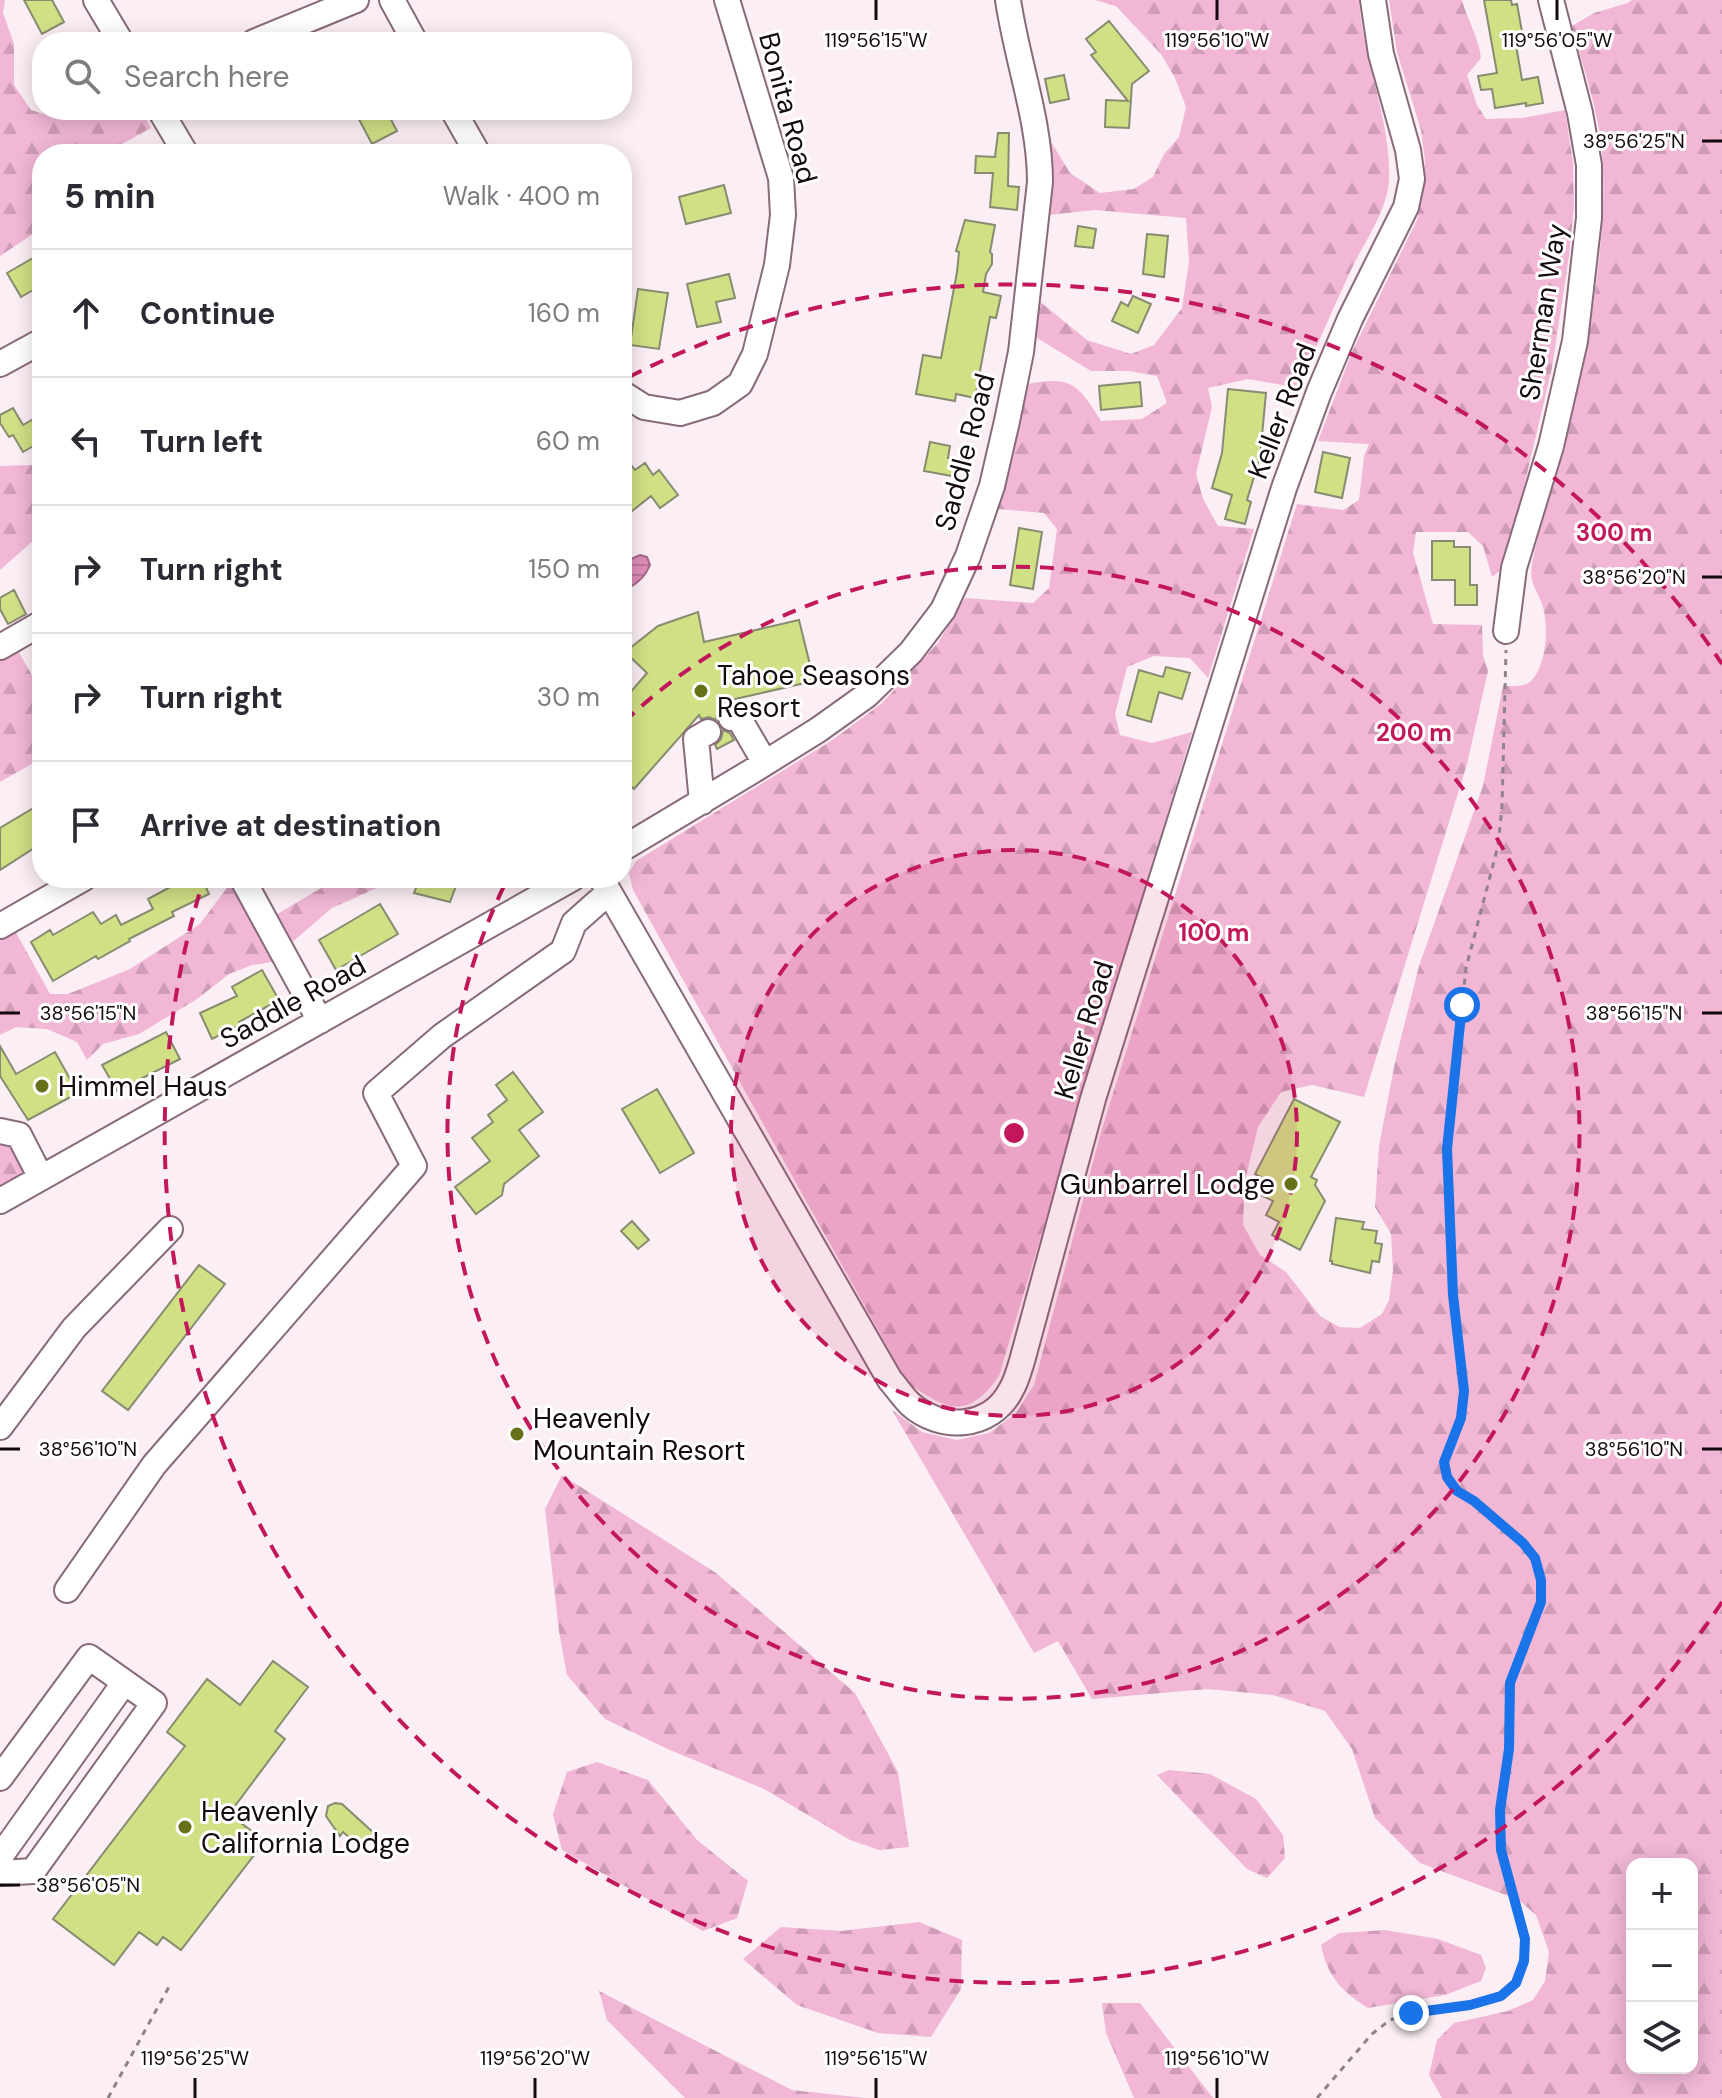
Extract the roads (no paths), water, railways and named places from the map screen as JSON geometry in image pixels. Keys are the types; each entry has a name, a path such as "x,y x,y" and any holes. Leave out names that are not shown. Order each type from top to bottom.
{"street":[{"path":"96,0 115,32"},
{"path":"278,32 356,0"},
{"path":"392,0 410,32"},
{"name":"Bonita Road","path":"632,399 644,407 680,413 713,403 740,384 755,354 777,265 783,215 781,178 727,0"},
{"name":"Saddle Road","path":"632,843 765,763 867,695 911,652 943,610 968,556 992,486 1021,352 1040,182 1040,155 1014,41 1008,0"},
{"name":"Keller Road","path":"607,888 890,1380 912,1405 941,1422 964,1423 990,1416 1011,1392 1022,1361 1093,1099 1284,488 1350,319 1406,207 1412,179 1408,150 1381,54 1373,0"},
{"name":"Sherman Way","path":"1506,631 1514,568 1551,446 1575,341 1589,218 1589,165 1580,113 1551,0"},
{"path":"166,120 180,144"},
{"path":"459,120 472,144"},
{"path":"0,364 32,346"},
{"path":"0,647 32,629"},
{"path":"731,718 737,715 765,763"},
{"path":"702,802 696,739 708,732"},
{"path":"0,926 66,888"},
{"path":"247,888 320,1021"},
{"name":"Saddle Road","path":"0,1201 555,888"},
{"path":"67,1590 154,1465 414,1166 376,1093 442,1036 563,951 574,923 603,888"},
{"path":"0,1131 19,1135 41,1178"},
{"path":"0,1427 74,1328 170,1229"},
{"path":"0,1778 89,1657 154,1703 33,1871 0,1873"},
{"path":"0,1857 124,1683"}],"place":[{"name":"Tahoe Seasons Resort","path":"701,691"},
{"name":"Himmel Haus","path":"42,1086"},
{"name":"Gunbarrel Lodge","path":"1291,1184"},
{"name":"Heavenly Mountain Resort","path":"517,1434"},
{"name":"Heavenly California Lodge","path":"185,1827"}]}
